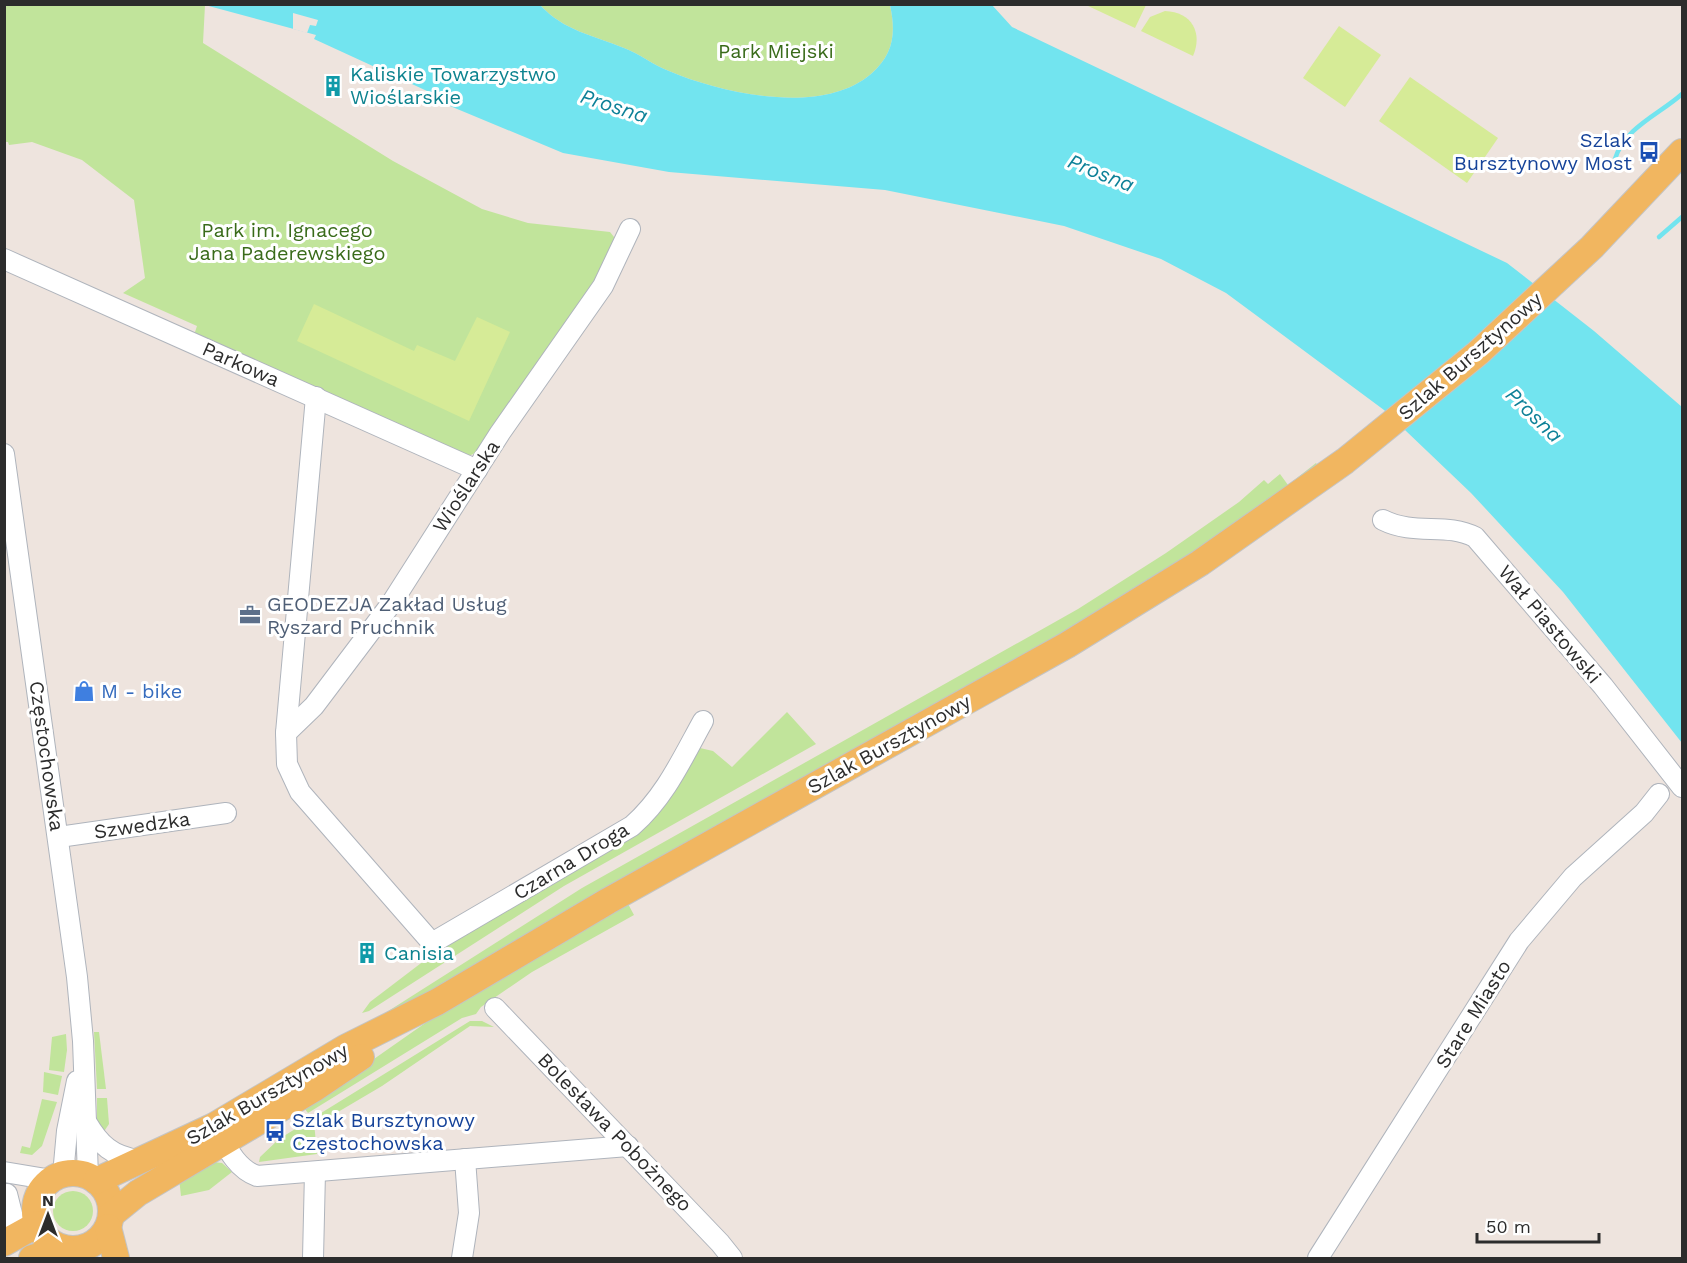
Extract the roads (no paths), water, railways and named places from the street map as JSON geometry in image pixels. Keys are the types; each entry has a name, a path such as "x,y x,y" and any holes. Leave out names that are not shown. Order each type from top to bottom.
{"main road":[{"name":"Szlak Bursztynowy","path":"110,1221 138,1193 345,1048 436,1002 598,906 1137,603 1209,556 1338,466 1478,353 1598,241 1683,152"},
{"name":"Szlak Bursztynowy","path":"75,1178 219,1135"},
{"path":"78,1252 45,1237 37,1222 36,1202 40,1193 75,1178 108,1196 116,1258"},
{"path":"32,1258 78,1252 97,1241 110,1221"},
{"path":"6,1242 37,1222"}],"street":[{"name":"Wioślarska","path":"286,733 314,706 357,651 603,286 630,228"},
{"name":"Parkowa","path":"4,259 477,470"},
{"path":"286,733 316,397"},
{"name":"Częstochowska","path":"4,454 8,512 77,977 86,1122 75,1178"},
{"name":"Wał Piastowski","path":"1383,520 1410,530 1452,530 1474,537 1603,686 1683,787"},
{"name":"Czarna Droga","path":"286,733 287,764 300,792 432,943 632,826 667,787 703,721"},
{"name":"Stare Miasto","path":"1318,1258 1519,941 1573,877 1610,841 1644,813 1659,794"},
{"name":"Szwedzka","path":"58,837 226,813"},
{"name":"Bolesława Pobożnego","path":"495,1008 732,1258"},
{"name":"Częstochowska","path":"75,1178 67,1131 83,1058"},
{"path":"86,1122 100,1143 111,1153 138,1160"},
{"path":"219,1135 242,1168 257,1176 628,1146"},
{"path":"462,1258 469,1213 465,1159"},
{"path":"4,1172 75,1178"},
{"path":"313,1258 315,1172"},
{"path":"6,1193 37,1222"},
{"path":"6,1193 13,1218 6,1242"}],"water":[{"name":"Prosna","path":"205,5 540,5 569,27 630,50 663,69 716,87 744,93 800,98 850,87 879,66 889,51 893,34 890,5 992,5 1012,27 1507,263 1594,331 1682,407 1682,743 1563,592 1471,493 1384,410 1226,293 1161,259 1064,226 885,190 669,172 563,153 450,106 451,102 314,39 316,35"}],"waterway":[{"path":"1615,159 1620,148 1635,130 1682,94"},
{"path":"1659,237 1682,217"}],"place":[{"name":"Kaliskie Towarzystwo Wioślarskie","path":"333,86"},
{"name":"Szlak Bursztynowy Most","path":"1649,152"},
{"name":"GEODEZJA Zakład Usług Ryszard Pruchnik","path":"250,615"},
{"name":"M - bike","path":"84,691"},
{"name":"Canisia","path":"367,953"},
{"name":"Szlak Bursztynowy Częstochowska","path":"275,1131"}],"park label":[{"name":"Park Miejski","path":"776,51"},
{"name":"Park im. Ignacego Jana Paderewskiego","path":"287,242"}]}
